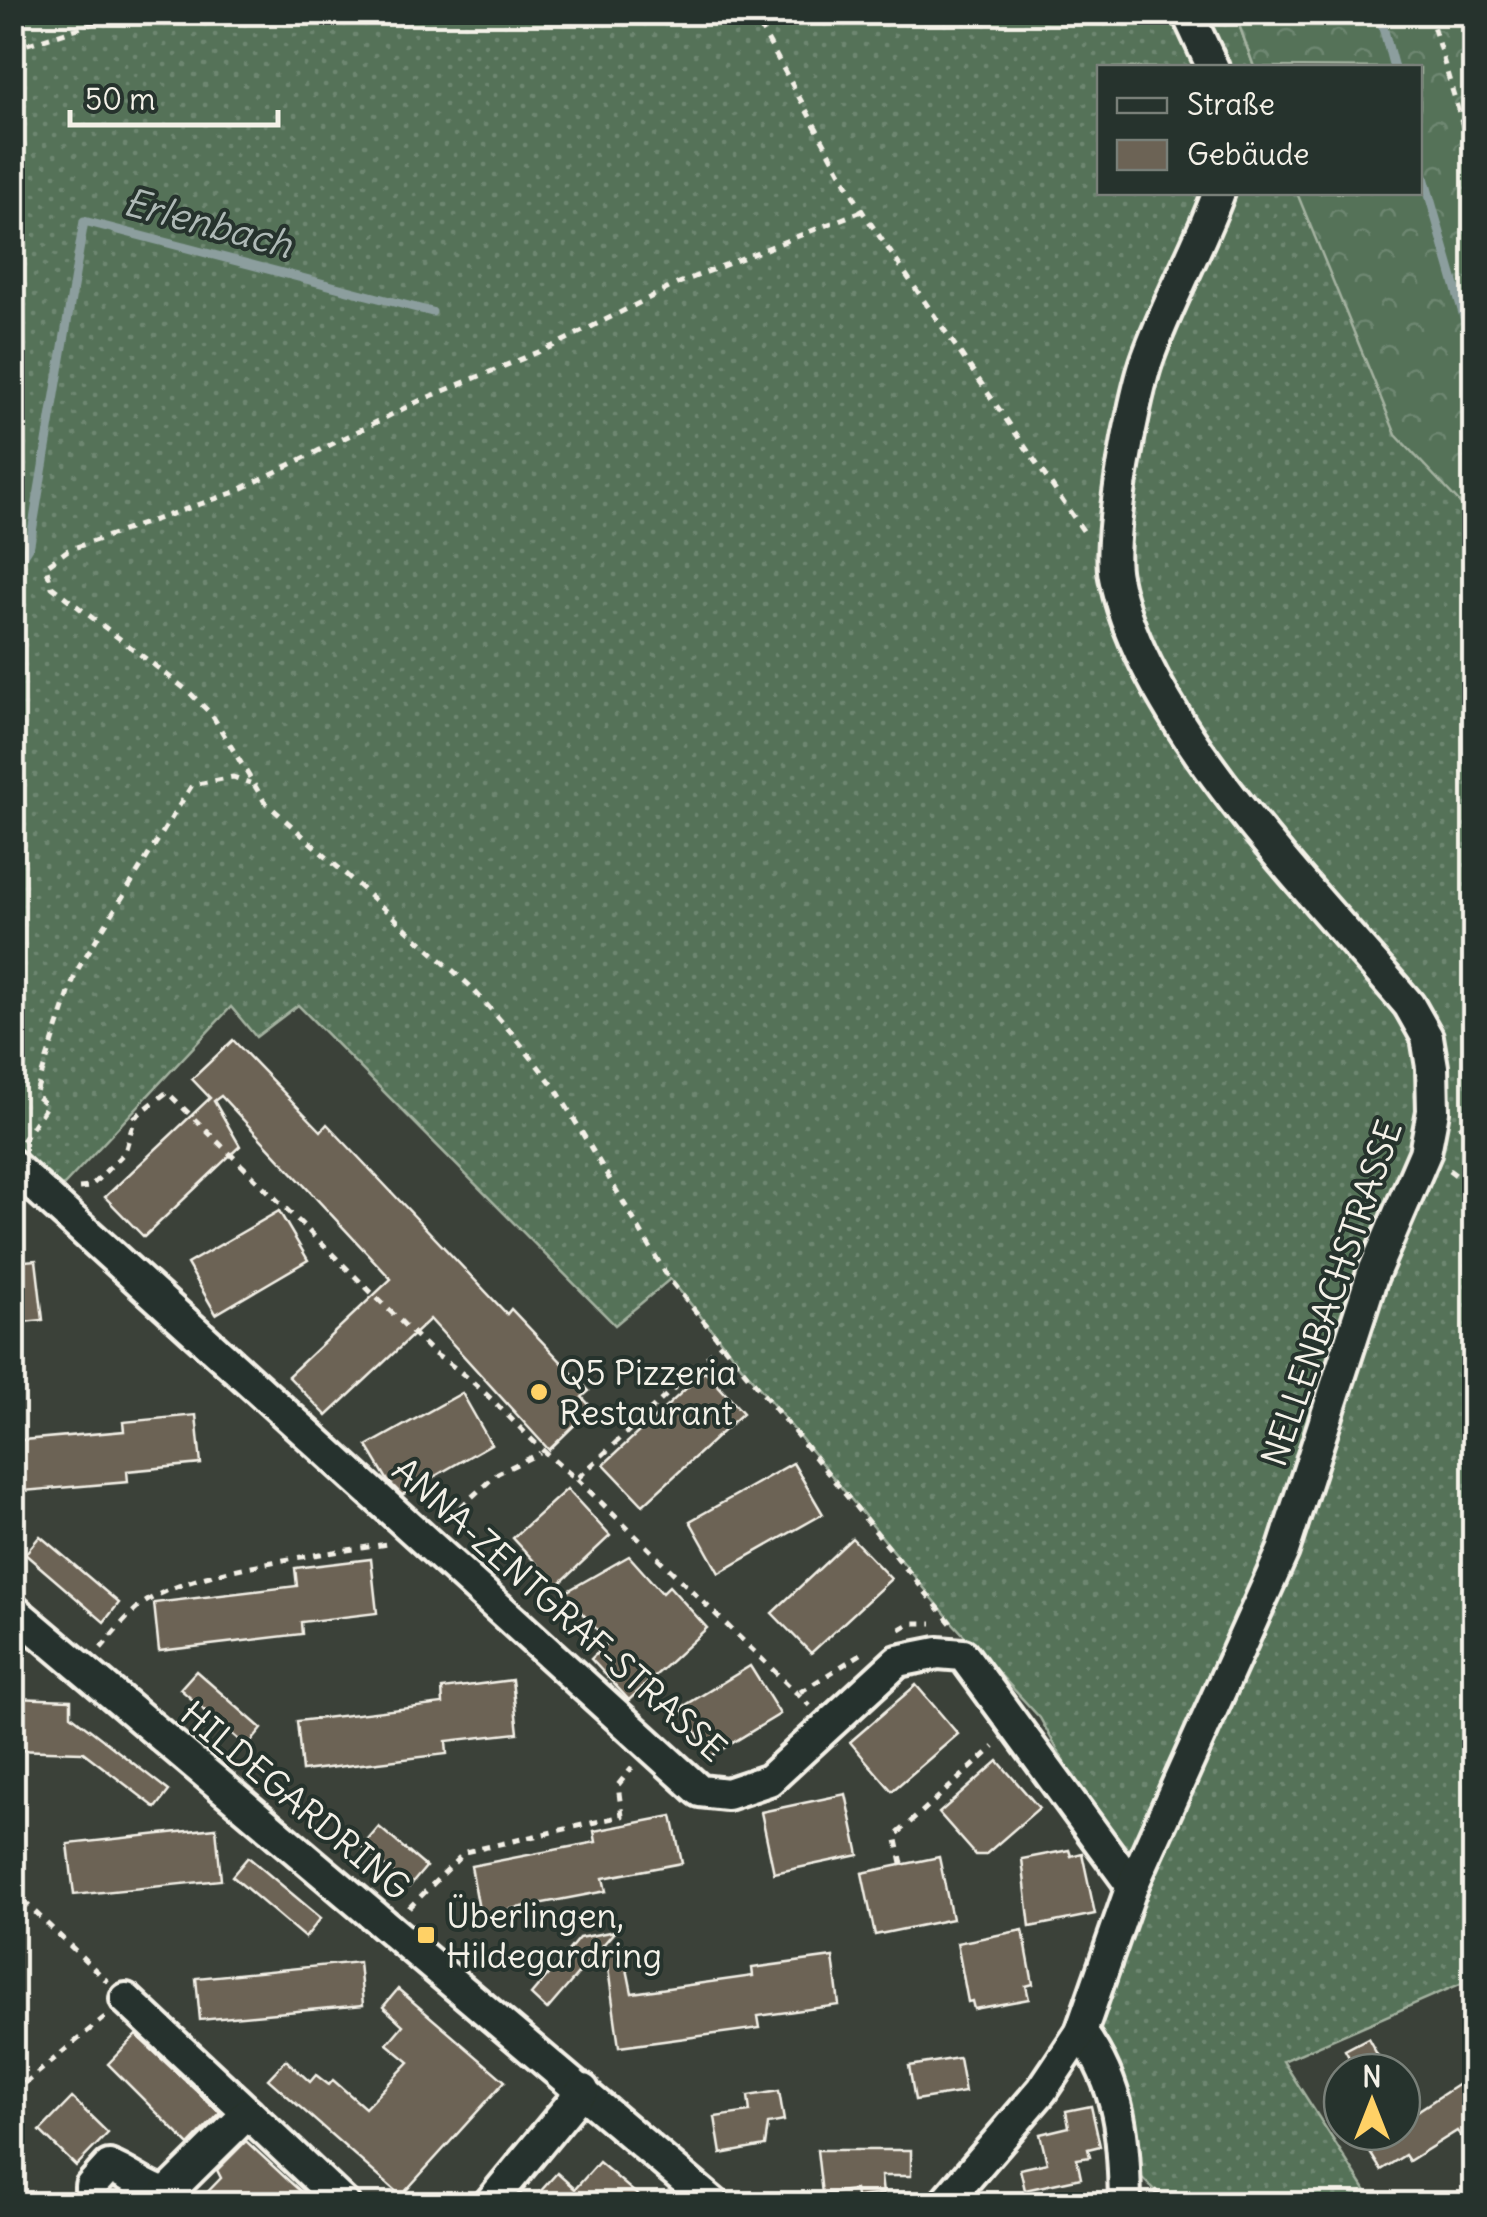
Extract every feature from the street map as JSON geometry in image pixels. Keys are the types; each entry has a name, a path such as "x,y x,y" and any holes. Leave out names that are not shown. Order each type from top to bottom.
{"street":[{"path":"1187,12 1212,65"},
{"name":"NELLENBACHSTRASSE","path":"944,2204 1042,2090 1081,2032 1132,1886 1283,1552 1372,1276 1425,1153 1433,1111 1427,1037 1409,1005 1218,781 1139,652 1114,574 1120,487 1146,362 1217,195"},
{"name":"ANNA-ZENTGRAF-STRASSE","path":"12,1165 431,1525 597,1701 700,1791 739,1792 769,1780 898,1661 938,1653 964,1655"},
{"name":"HILDEGARDRING","path":"12,1609 714,2204"},
{"path":"964,1655 1132,1886"},
{"path":"126,1999 344,2204"},
{"path":"1081,2032 1106,2067 1124,2160 1124,2204"},
{"path":"489,2204 584,2090"},
{"path":"96,2204 90,2200 90,2186 109,2166 127,2173 161,2199 248,2113"}],"path":[{"path":"12,49 130,12"},
{"path":"752,12 862,211 1114,574"},
{"path":"1429,12 1474,163"},
{"path":"862,211 680,283 553,346 419,401 235,492 68,550 46,566 52,586 62,596 188,691 212,715 264,801 469,985 511,1032 556,1090 670,1279 952,1622 964,1655"},
{"path":"12,1156 47,1105 34,1096 76,972 192,785 233,777 252,784"},
{"path":"51,1199 70,1188 90,1187 125,1152 135,1117 167,1092 434,1354 464,1372 540,1453 577,1479 800,1692"},
{"path":"577,1479 722,1344"},
{"path":"82,1668 140,1605 165,1590 431,1525 456,1498 462,1506 498,1472 540,1453"},
{"path":"902,1864 896,1835 1018,1727"},
{"path":"390,1928 465,1852 622,1816 618,1785"},
{"path":"12,1890 126,1999 12,2094"}],"green space":[{"path":"12,13 1235,13 1253,65 1097,65 1097,195 1298,195 1474,518 1474,1978 1283,2061 1322,2122 1322,2152 1341,2152 1374,2204 1168,2204 1124,2160 1081,2032 1132,1885 1040,1718 952,1622 670,1279 615,1325 298,1005 256,1037 231,1007 51,1199 13,1145"},
{"path":"1235,13 1474,13 1474,518 1396,435 1298,195 1422,195 1422,65 1253,65"}],"building":[{"path":"233,1040 321,1131 327,1124 507,1314 511,1309 589,1391 582,1397 592,1408 549,1450 430,1319 327,1416 288,1376 391,1279 221,1096 214,1101 240,1146 144,1237 105,1197 210,1098 192,1079"},
{"path":"279,1211 308,1260 216,1314 187,1264"},
{"path":"36,1260 43,1320 12,1323 12,1262"},
{"path":"705,1371 743,1413 643,1505 604,1464"},
{"path":"462,1393 491,1444 402,1495 388,1481 367,1446"},
{"path":"196,1415 201,1464 127,1471 128,1482 12,1492 12,1441 124,1431 123,1422"},
{"path":"793,1463 823,1514 719,1573 690,1521"},
{"path":"567,1489 610,1536 557,1586 513,1538"},
{"path":"40,1536 119,1603 104,1622 25,1554"},
{"path":"852,1538 891,1579 811,1653 772,1613"},
{"path":"629,1556 662,1593 669,1586 707,1628 629,1700 591,1659 608,1642 564,1593"},
{"path":"371,1559 377,1613 301,1622 302,1634 159,1651 154,1603 297,1586 295,1568"},
{"path":"750,1666 780,1714 711,1756 681,1708"},
{"path":"196,1671 262,1729 247,1747 180,1689"},
{"path":"512,1680 518,1733 446,1741 447,1754 302,1771 297,1721 443,1704 442,1689"},
{"path":"916,1685 958,1734 892,1791 850,1742"},
{"path":"12,1698 71,1700 71,1715 169,1791 156,1808 83,1752 12,1750"},
{"path":"998,1761 1039,1808 985,1855 976,1855 939,1813"},
{"path":"846,1794 859,1855 774,1873 761,1812"},
{"path":"672,1816 682,1863 603,1878 606,1891 480,1915 471,1866 596,1842 594,1831"},
{"path":"379,1827 426,1867 409,1887 362,1847"},
{"path":"216,1828 221,1880 74,1895 68,1844"},
{"path":"1069,1850 1071,1856 1082,1853 1095,1914 1030,1927 1022,1859"},
{"path":"248,1857 321,1918 305,1938 232,1876"},
{"path":"939,1857 952,1919 875,1935 862,1873"},
{"path":"1023,1930 1033,1984 1026,1986 1029,1999 974,2009 972,2001 968,2002 957,1943"},
{"path":"615,1931 547,2010 531,1995 579,1938"},
{"path":"622,1944 632,1993 753,1976 752,1968 833,1957 839,2005 758,2016 760,2028 619,2047 605,1947"},
{"path":"359,1962 363,2005 200,2020 196,1978"},
{"path":"398,1989 505,2081 401,2196 268,2079 286,2060 310,2082 316,2075 329,2085 333,2080 365,2108 409,2062 387,2044 403,2025 383,2007"},
{"path":"136,2035 220,2113 189,2145 108,2064"},
{"path":"1368,2038 1376,2052 1346,2052"},
{"path":"959,2058 965,2092 915,2100 909,2066"},
{"path":"1474,2079 1474,2127 1461,2136 1457,2131 1409,2161 1405,2155 1381,2170 1370,2152 1422,2152 1422,2108 1459,2084 1461,2088"},
{"path":"779,2091 784,2121 768,2124 765,2146 721,2154 715,2117 750,2112 748,2096"},
{"path":"72,2098 108,2133 76,2166 40,2131"},
{"path":"1091,2106 1100,2146 1088,2149 1090,2157 1077,2159 1081,2178 1025,2190 1020,2169 1047,2163 1040,2134 1069,2127 1066,2111"},
{"path":"246,2141 315,2204 196,2204 221,2178 217,2170"},
{"path":"817,2150 911,2150 911,2176 881,2176 883,2194 856,2197 855,2190 822,2194"},
{"path":"599,2162 648,2204 583,2204 571,2194 562,2204 529,2204 557,2173 575,2189"}],"waterway":[{"path":"1379,12 1393,65"},
{"path":"1422,170 1474,352"},
{"name":"Erlenbach","path":"12,572 30,544 84,221 432,312"}],"place":[{"name":"Q5 Pizzeria Restaurant","path":"539,1392"},
{"name":"Überlingen, Hildegardring","path":"426,1935"}]}
